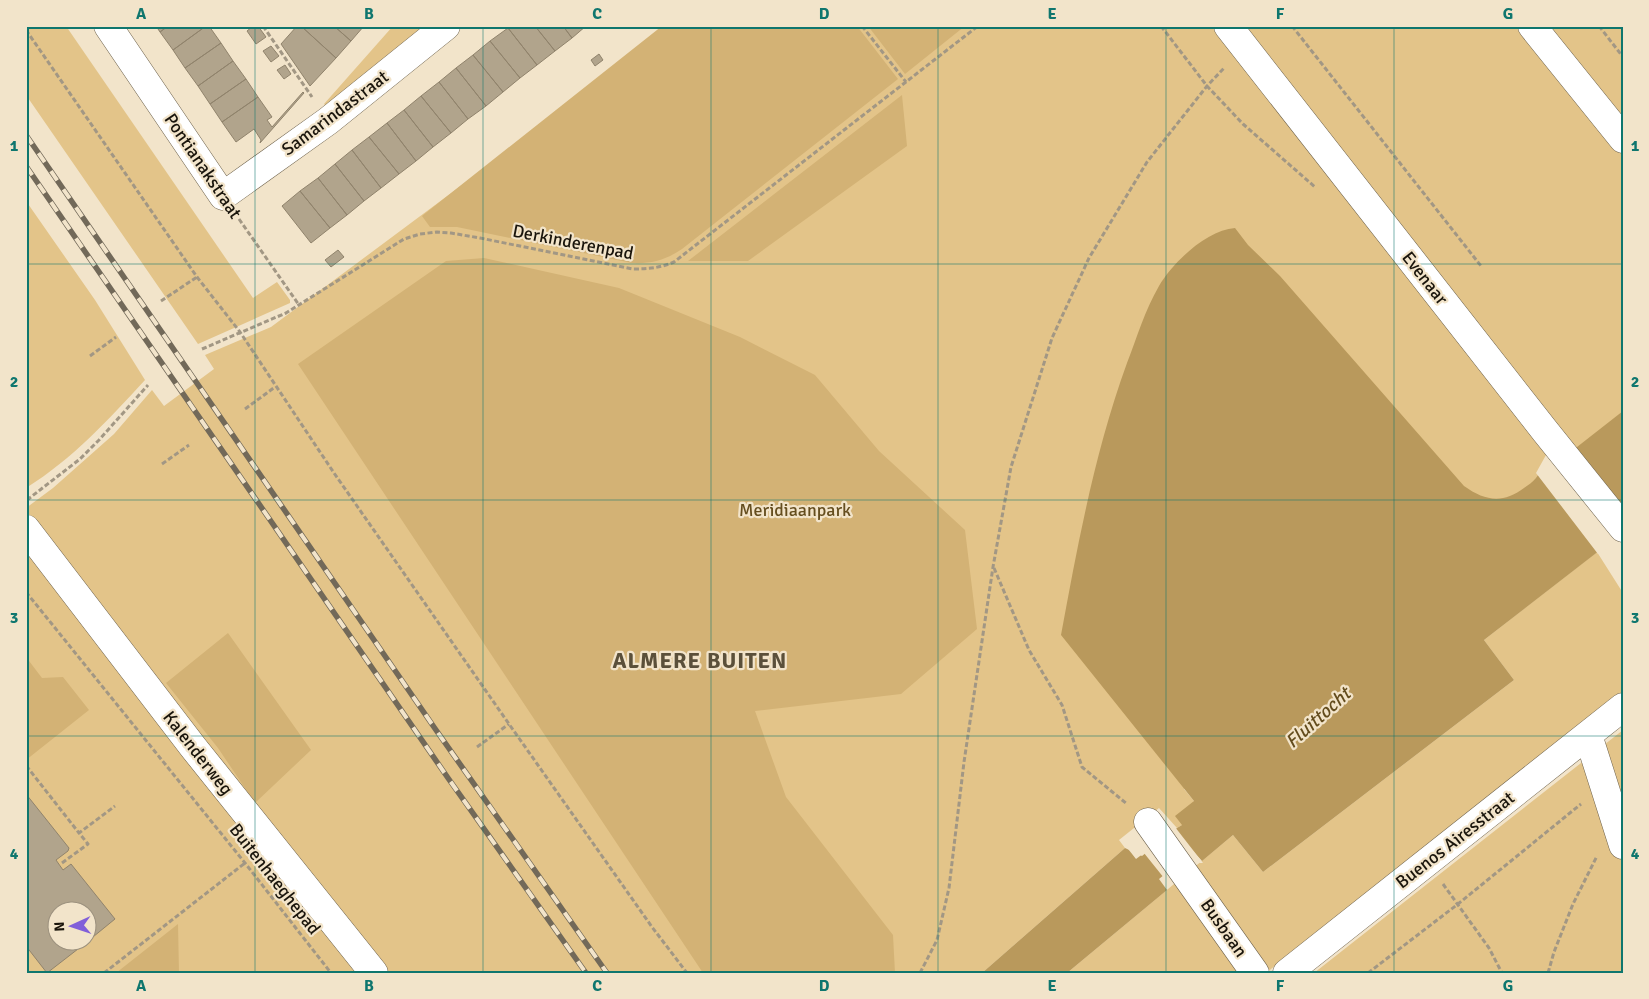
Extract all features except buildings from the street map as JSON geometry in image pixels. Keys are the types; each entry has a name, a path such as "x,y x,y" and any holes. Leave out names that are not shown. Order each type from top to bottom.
{"street":[{"name":"Pontianakstraat","path":"108,26 222,196"},
{"name":"Samarindastraat","path":"222,196 328,120 446,26"},
{"name":"Evenaar","path":"1228,26 1623,528"},
{"path":"1532,26 1623,139"},
{"name":"Kalenderweg","path":"26,529 193,747 374,973"},
{"name":"Buenos Airesstraat","path":"1287,973 1623,707"},
{"path":"1588,735 1620,835"},
{"name":"Busbaan","path":"1148,822 1255,973"}],"path":[{"path":"263,26 328,120"},
{"path":"862,26 906,82"},
{"name":"Derkinderenpad","path":"202,349 286,313 404,239 420,234 436,232 480,238 633,269 651,270 663,267 674,262 978,26"},
{"path":"1161,26 1207,86 1243,124 1316,188"},
{"path":"1292,26 1481,266"},
{"path":"1599,26 1623,57"},
{"path":"26,30 197,276 240,332 275,387 509,724 652,927 687,973"},
{"path":"920,973 937,940 949,888 964,762 993,567 1011,467 1052,338 1089,258 1147,162 1207,86"},
{"name":"Pontianakstraat","path":"222,196 299,305"},
{"path":"161,301 197,276"},
{"path":"90,356 116,336"},
{"path":"26,501 80,459 100,440 148,385"},
{"path":"245,409 275,387"},
{"path":"162,464 188,445"},
{"path":"993,567 1029,650 1062,705 1082,767 1148,822"},
{"name":"Buitenhaeghepad","path":"26,592 246,863 331,973"},
{"path":"477,746 509,724"},
{"path":"26,770 28,768 88,844 62,863"},
{"path":"1368,973 1458,904 1605,784"},
{"path":"79,833 115,806"},
{"path":"1548,973 1554,952 1573,904 1595,859 1620,835"},
{"path":"1426,862 1489,948 1502,973"},
{"path":"104,973 246,863"}],"green space":[{"path":"26,26 66,26 253,298 277,282 290,300 290,303 198,344 26,95"},
{"path":"393,26 429,26 327,107 324,104"},
{"path":"662,26 857,26 898,79 682,249 658,260 646,263 632,263 457,227 430,227 422,216"},
{"name":"Meridiaanpark","path":"676,26 1623,26 1623,439 1184,789 1194,801 1182,825 1177,828 1159,808 1119,840 1125,848 982,973 26,973 26,508 53,488 114,434 152,390 164,406 214,369 205,355 271,327"},
{"path":"868,26 965,26 905,74"},
{"path":"902,95 907,146 748,261 688,261"},
{"path":"26,201 95,300 145,380 104,424 75,451 26,488"},
{"path":"484,258 619,288 740,337 815,375 879,451 965,530 977,629 901,694 755,711 786,797 893,935 895,973 703,973 298,364 446,261"},
{"path":"1597,552 1623,593 1623,692 1266,973 1067,973 1233,835 1263,872 1514,680 1484,640"},
{"path":"228,633 311,750 255,803 218,748 166,683"},
{"path":"26,657 42,678 63,677 89,710 26,760"},
{"path":"1623,730 1623,973 1314,973"},
{"path":"178,924 179,973 116,973"}],"water":[{"name":"Fluittocht","path":"1235,228 1248,245 1280,276 1464,486 1479,495 1494,499 1509,497 1516,493 1535,479 1547,457 1577,447 1623,411 1623,534 1484,640 1514,680 1263,872 1233,835 1202,861 1193,851 1159,879 1167,890 1067,973 982,973 1125,848 1142,856 1182,825 1175,816 1194,801 1061,635 1081,532 1097,463 1116,396 1145,314 1159,286 1182,258 1202,241 1224,230"}],"pier":[{"path":"1574,445 1623,507 1623,537 1598,554 1536,473 1546,455"},
{"path":"1175,827 1203,863 1200,863 1193,854 1164,878 1144,853 1136,859 1125,845 1141,853"}],"railway":[{"path":"26,135 436,730 607,973"},
{"path":"26,166 448,778 586,973"}],"district":[{"name":"ALMERE BUITEN","path":"700,660"}]}
